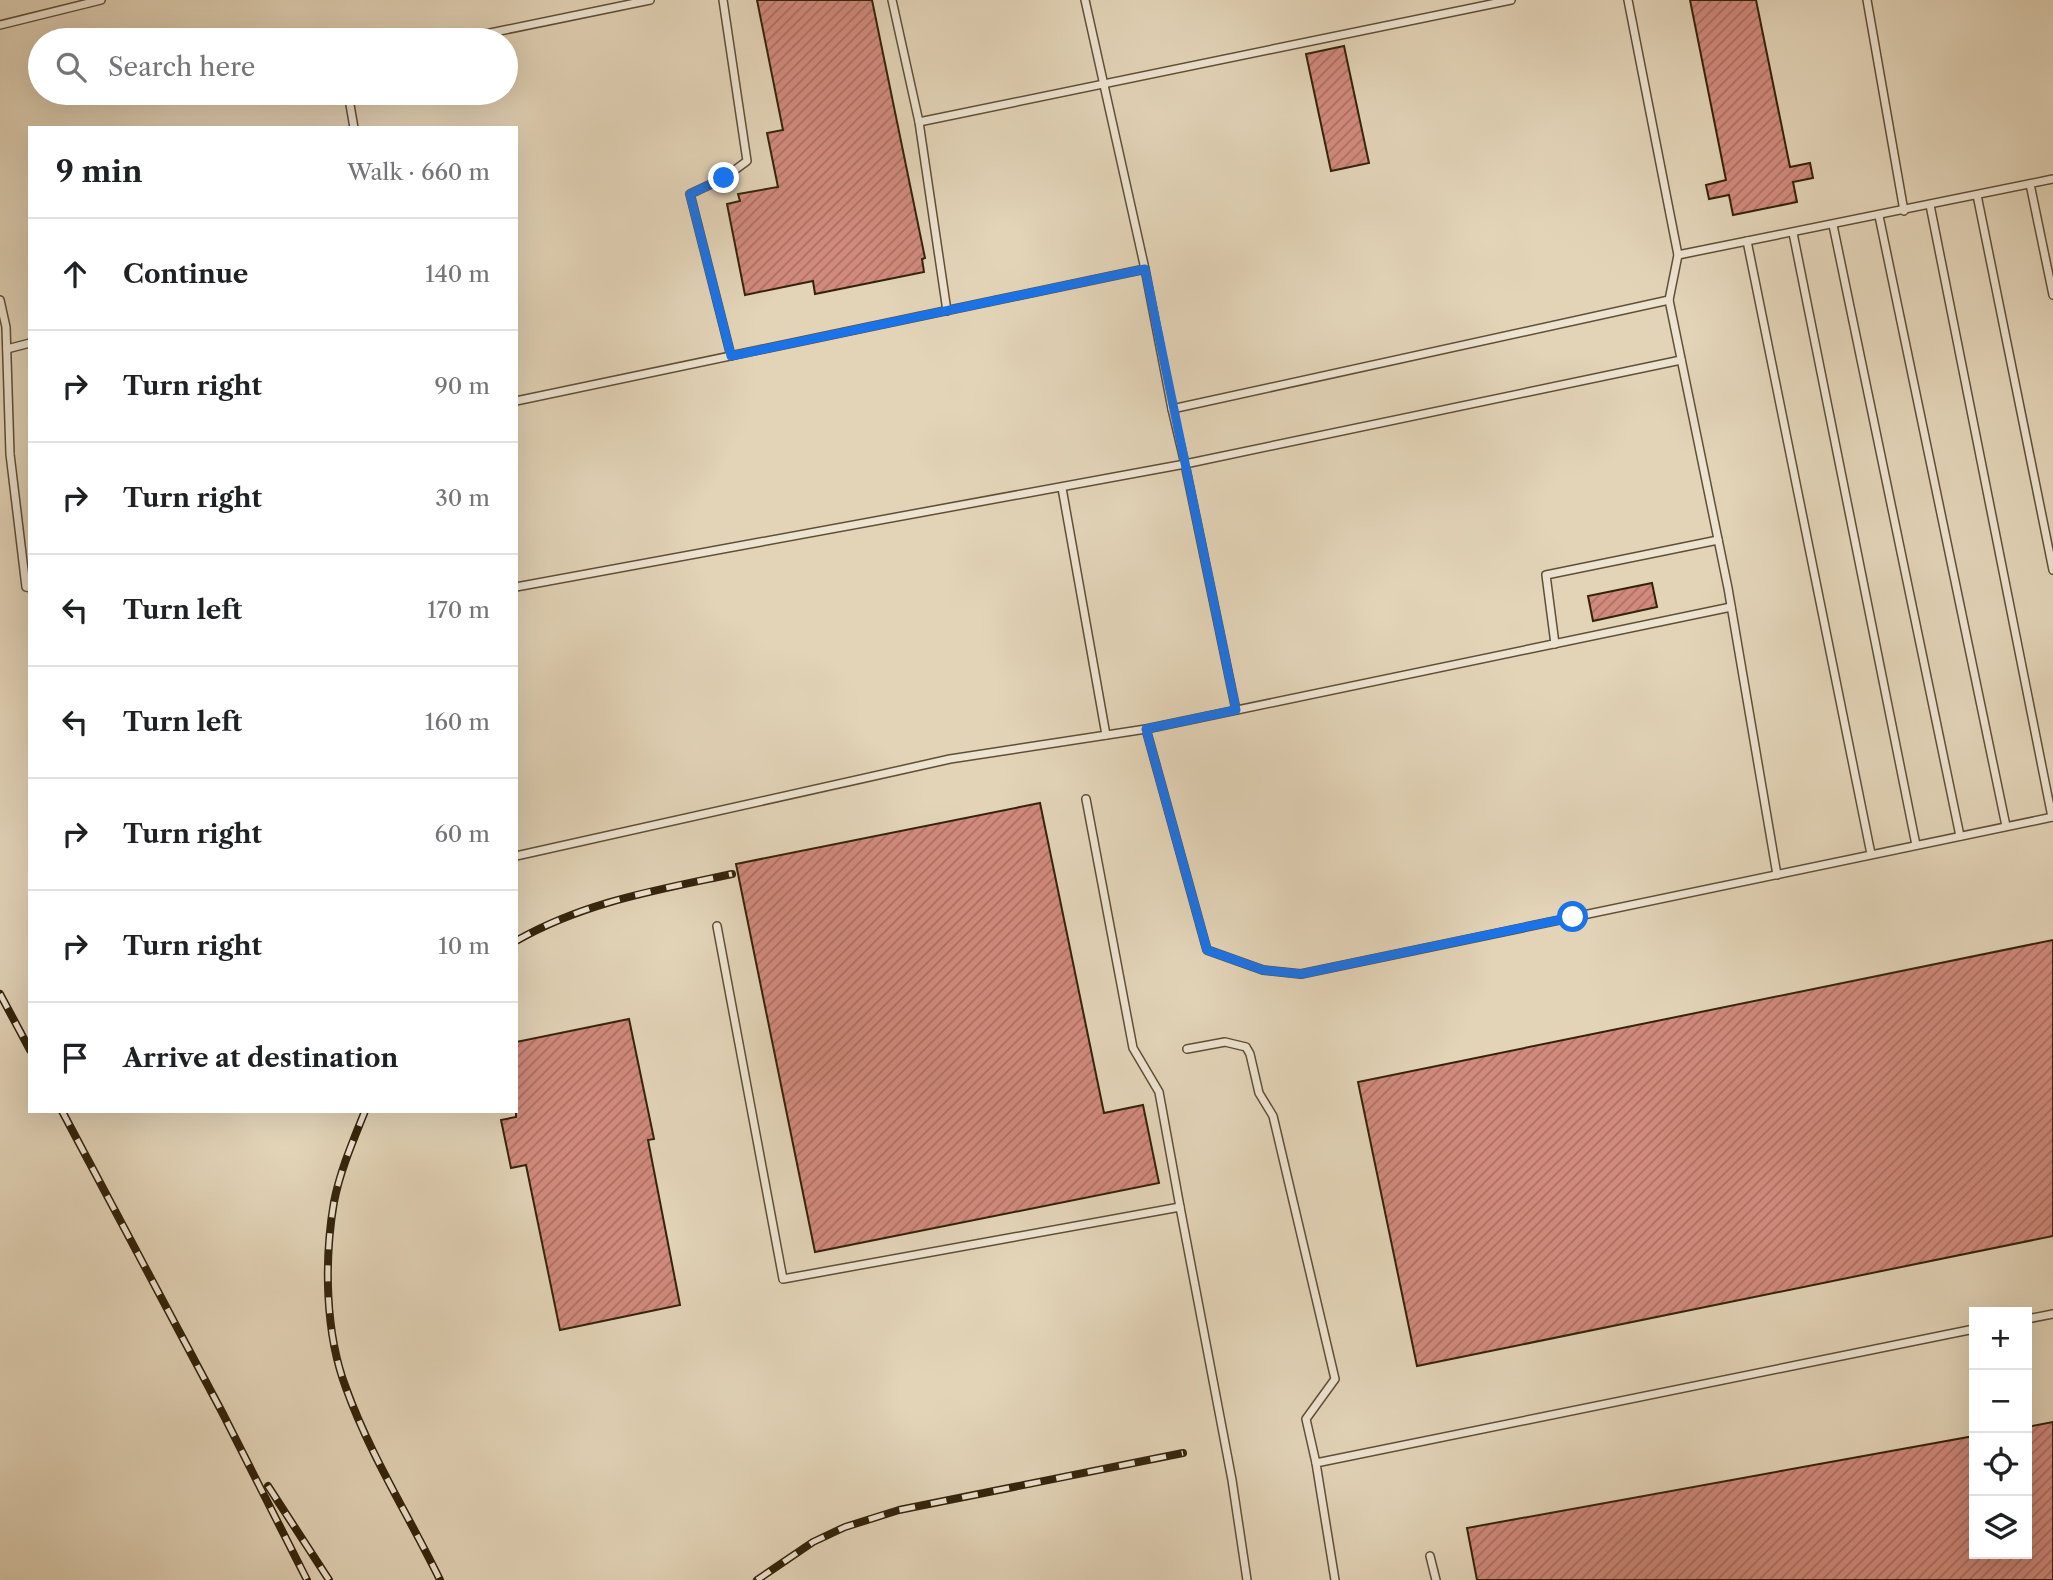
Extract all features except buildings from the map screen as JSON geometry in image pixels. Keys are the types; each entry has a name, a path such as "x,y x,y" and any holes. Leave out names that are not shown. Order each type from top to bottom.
{"lane":[{"path":"0,25 101,0"},
{"path":"514,28 650,0"},
{"path":"723,0 747,161 724,178 690,194 731,356"},
{"path":"892,0 919,122 947,311"},
{"path":"1086,0 1102,85 1145,269 1236,710"},
{"path":"1465,0 1467,9"},
{"path":"919,122 1511,0"},
{"path":"1628,0 1678,255 1669,300 1731,607 1777,875"},
{"path":"1867,0 1903,211"},
{"path":"350,105 354,126"},
{"path":"1678,255 2053,179"},
{"path":"2030,184 2053,295"},
{"path":"1977,195 2053,570"},
{"path":"1146,729 1207,950 1263,970 1301,974 2053,817 1930,205"},
{"path":"1879,216 2006,827"},
{"path":"1833,225 1960,836"},
{"path":"1793,233 1916,845"},
{"path":"1747,241 1871,854"},
{"path":"518,401 1145,269"},
{"path":"0,300 7,349 10,454 28,583"},
{"path":"1172,409 1669,300"},
{"path":"7,349 28,344"},
{"path":"518,587 1062,488 1681,360"},
{"path":"1062,488 1106,735"},
{"path":"1555,644 1546,575 1718,540"},
{"path":"518,856 950,760 1146,729 1731,607"},
{"path":"1086,799 1133,1048 1159,1092 1232,1480 1247,1580"},
{"path":"717,926 783,1279 1180,1207"},
{"path":"1187,1049 1225,1042 1246,1047 1259,1093 1273,1116 1335,1379 1307,1419 1335,1580"},
{"path":"2032,1318 2053,1314"},
{"path":"1316,1463 1969,1330"},
{"path":"1430,1556 1436,1580"}],"railway":[{"path":"518,940 568,916 594,907 732,874"},
{"path":"0,994 28,1046"},
{"path":"63,1113 222,1412 307,1580"},
{"path":"364,1113 347,1156 334,1202 328,1272 330,1320 339,1367 366,1437 440,1580"},
{"path":"757,1580 813,1542 845,1527 899,1510 1183,1453"},
{"path":"268,1486 329,1580"}],"route":[{"path":"724,178 690,194 731,356 1145,269 1236,710 1146,729 1207,950 1263,970 1301,974 1573,917"}]}
